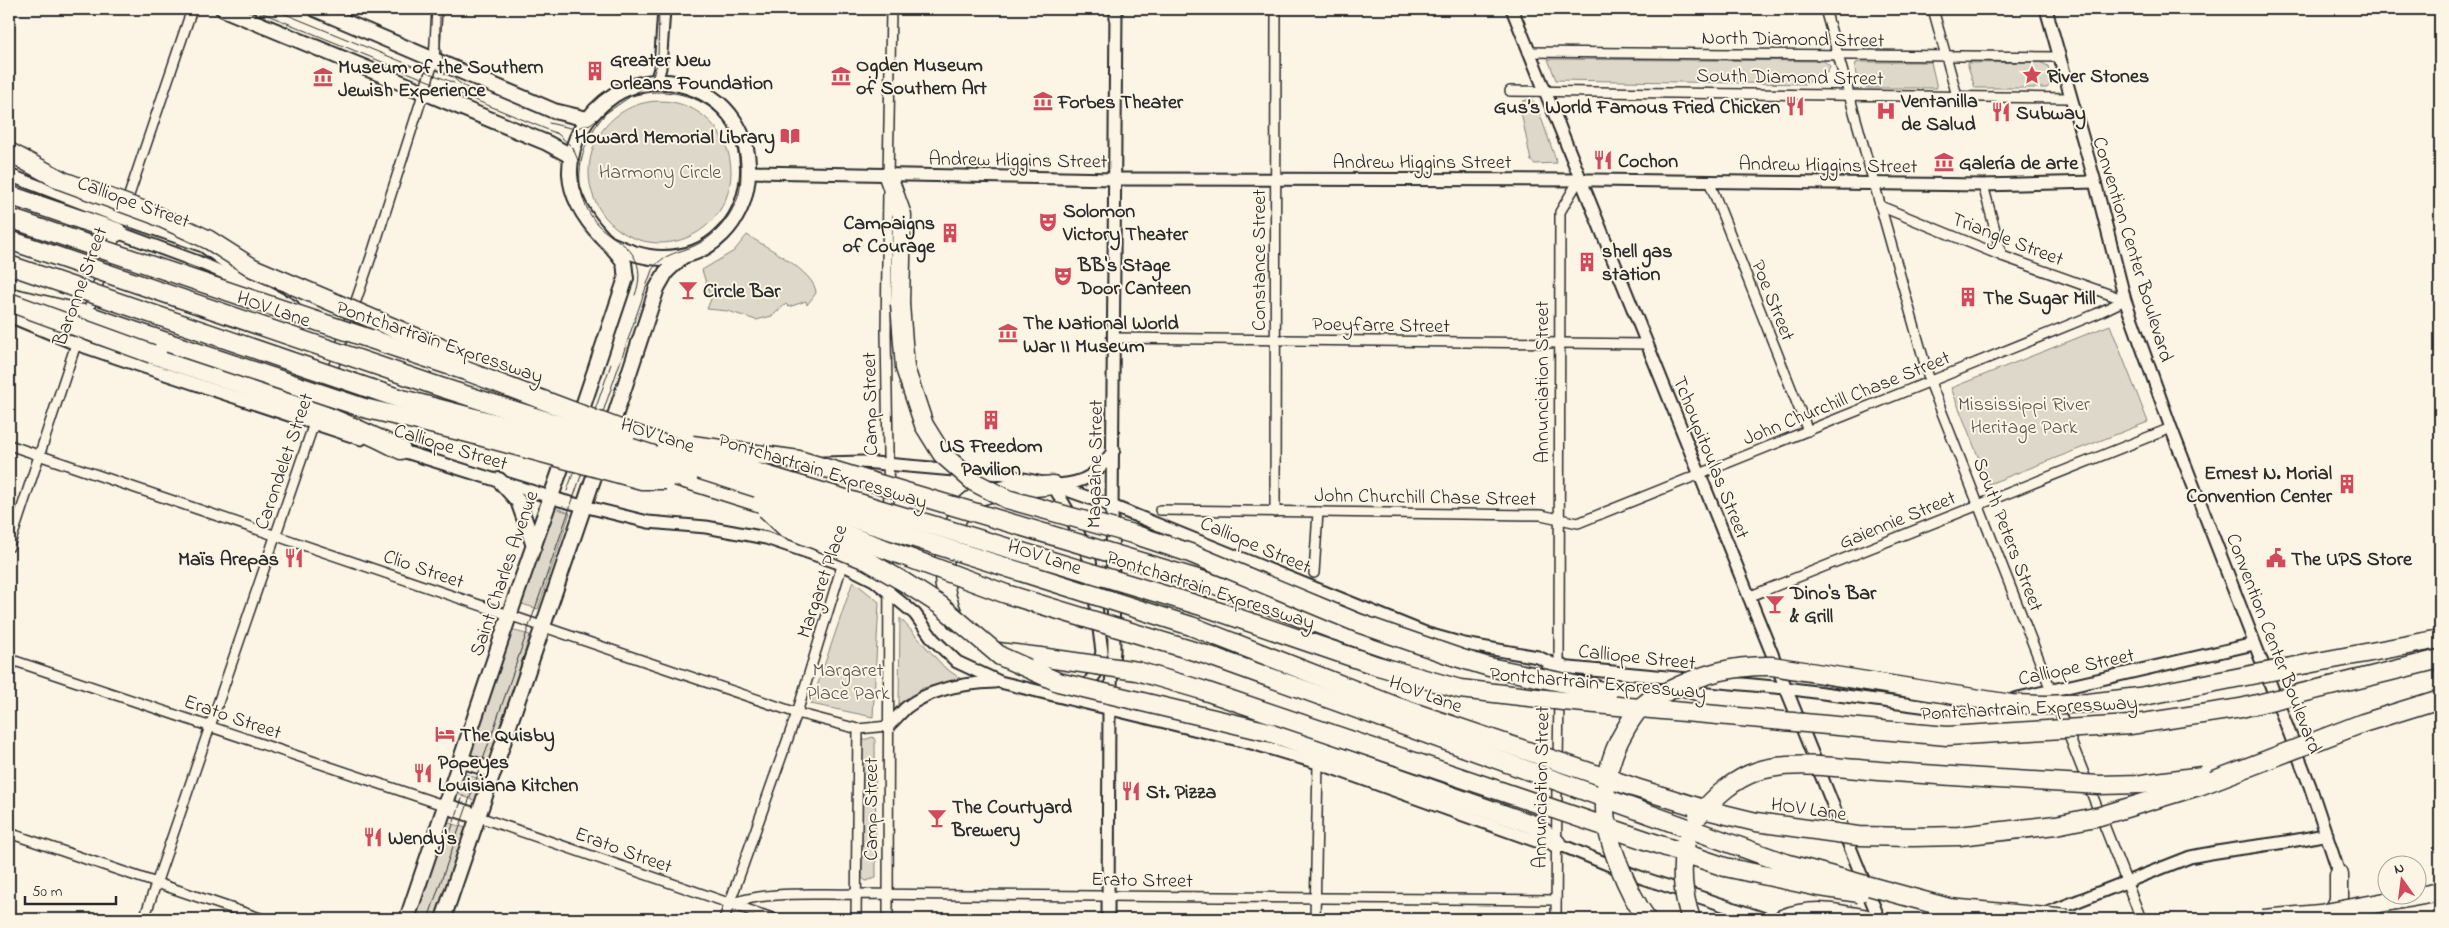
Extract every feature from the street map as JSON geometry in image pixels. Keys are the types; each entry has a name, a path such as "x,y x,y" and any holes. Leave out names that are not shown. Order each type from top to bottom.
{"highway":[{"path":"9,152 63,181 153,214 209,240 254,268 441,348 466,371"},
{"path":"888,176 902,216 900,304 905,368 924,425 942,454 974,482 1007,499 1136,535 1190,553 1358,623 1489,668 1587,688 1660,699 1699,712"},
{"path":"9,195 50,210 119,225"},
{"name":"Pontchartrain Expressway","path":"9,218 466,371 666,445 1211,610 1378,666 1460,689 1563,702 1699,712 1868,730 1947,736 2130,725 2242,708 2440,659"},
{"name":"HOV Lane","path":"9,240 440,386 1191,626 1395,706 1707,810 1756,822 1849,835 1959,836 2056,825 2100,816 2199,786 2249,766"},
{"path":"9,265 398,398 517,429 761,503 1006,594 1210,656 1785,864 1949,908"},
{"path":"9,297 87,315 364,408 468,433 642,480 688,480"},
{"path":"9,302 227,380 316,418 358,428 401,450"},
{"path":"666,445 701,444 799,460 1208,582 1346,634 1461,673 1501,680 1537,681 1558,667"},
{"path":"1053,485 1008,489 976,497 963,507 950,533 943,563 944,591 963,636 979,648 1013,656 1040,657 1137,671 1202,690 1725,867 1814,886 1949,908 2068,919"},
{"path":"761,503 786,528 866,560 940,605 1000,656 1058,682 1269,732 1534,825 1556,843"},
{"path":"1647,919 1638,906 1612,842 1605,808 1609,768 1616,745 1630,721 1645,703 1685,682 1713,672 1743,665 1772,666 2011,704 2088,704 2139,697 2440,639"},
{"path":"1691,919 1684,900 1682,876 1688,838 1696,819 1715,798 1736,781 1757,771 1777,766 2099,785 2142,784 2190,778 2249,766 2363,723 2440,699"},
{"path":"2330,919 2339,900 2340,875"},
{"path":"2263,919 2320,914 2440,892"},
{"path":"1782,919 1809,912 1826,911 1867,919"}],"main road":[{"path":"222,9 547,143 571,156"},
{"path":"315,9 554,111 587,119"},
{"name":"Saint Charles Avenue","path":"407,919 508,616 580,416 626,278 624,263 590,222 572,191 571,156 575,142 587,119 601,104 617,92 636,85 656,82 688,86 716,102 728,113 744,140 750,172 747,192 728,226 708,244 683,256 666,272 657,288 443,919"},
{"name":"Saint Charles Avenue","path":"608,243 647,257 683,256"},
{"path":"499,480 518,501 534,546"},
{"path":"461,760 494,771"},
{"path":"446,806 479,817"}],"street":[{"name":"Baronne Street","path":"9,547 76,344 119,225 192,9"},
{"name":"Carondelet Street","path":"144,919 277,535 434,60 437,9"},
{"path":"656,82 660,68 664,9"},
{"name":"Camp Street","path":"888,919 889,591 886,333 891,9"},
{"name":"Magazine Street","path":"1108,919 1109,708 1114,650 1112,506 1114,450 1116,9"},
{"name":"Constance Street","path":"1274,512 1276,9"},
{"name":"Tchoupitoulas Street","path":"1512,9 1579,180 1647,344 1878,919"},
{"name":"South Peters Street","path":"1825,9 1930,382 2052,691 2124,881 2141,919"},
{"path":"1933,9 1958,96"},
{"name":"Convention Center Boulevard","path":"2046,9 2095,182 2125,300 2171,428 2327,834 2354,919"},
{"name":"North Diamond Street","path":"1528,52 2059,57"},
{"name":"South Diamond Street","path":"1510,91 2070,98"},
{"name":"Andrew Higgins Street","path":"750,172 888,176 1709,181 1983,186 2095,182"},
{"name":"Calliope Street","path":"9,175 265,291 344,334 403,358 580,416 742,465 770,470 825,462 887,464 1000,474 1053,485 1112,506 1428,634 1464,644 1538,657 1558,667 1785,688 1936,708 1973,708 2254,644"},
{"name":"Annunciation Street","path":"1556,919 1560,212 1579,180"},
{"name":"Poe Street","path":"1709,181 1808,431"},
{"path":"1983,186 2002,256"},
{"name":"Triangle Street","path":"1880,206 2002,256 2125,300"},
{"name":"Calliope Street","path":"119,225 203,246 265,291"},
{"name":"John Churchill Chase Street","path":"1160,510 1541,515 1578,523 1930,382 2096,314 2125,300"},
{"path":"9,316 76,344 316,418"},
{"name":"Poeyfarre Street","path":"1114,338 1647,344"},
{"name":"Gaiennie Street","path":"1748,597 2171,428"},
{"name":"Clio Street","path":"9,445 277,535 542,628 797,713 858,729 888,726"},
{"name":"Calliope Street","path":"401,450 584,506 648,522 706,526 766,538 842,564 874,580 889,591 915,614 933,639 957,662 1000,682 1255,744 1318,763 1536,841 1556,843 1634,874 1765,919"},
{"path":"1059,696 1074,694 1088,684 1096,673 1102,652 1090,560 1069,513 1053,485 1076,484 1098,472 1114,450"},
{"path":"875,491 887,464"},
{"name":"Margaret Place","path":"724,919 797,713 842,564 871,500"},
{"path":"1314,573 1318,512"},
{"name":"Erato Street","path":"9,659 446,806"},
{"name":"Calliope Street","path":"888,726 906,708 933,692 979,682 1000,682"},
{"path":"856,919 858,729"},
{"path":"1315,919 1318,763"},
{"name":"Erato Street","path":"479,817 775,919"},
{"path":"9,833 263,919"},
{"path":"2031,919 2124,881 2190,857 2291,842 2327,834"},
{"name":"Erato Street","path":"729,904 746,899 777,896 856,894 1556,900"}],"green space":[{"path":"1548,59 1824,61 1830,66 1828,72 1806,84 1556,80"},
{"path":"1931,62 1937,88 1866,88 1861,84 1856,74 1856,63"},
{"path":"2040,62 2048,66 2052,82 2047,88 1975,88 1967,63"},
{"path":"1531,99 1537,106 1557,163 1535,164 1531,161 1520,107 1523,101"},
{"name":"Harmony Circle","path":"660,101 674,102 687,106 710,122 726,145 730,158 730,186 726,199 710,222 687,238 674,242 660,243 646,242 633,238 610,222 594,199 590,186 589,172 590,158 594,145 610,122 633,106 646,102"},
{"path":"747,235 788,260 808,277 814,285 816,293 807,305 806,301 789,307 786,304 772,316 756,320 728,311 707,309 711,299 702,270 734,251"},
{"name":"Mississippi River Heritage Park","path":"2110,325 2148,422 1989,484 1951,388"},
{"path":"555,508 570,513 538,609 522,604"},
{"name":"Margaret Place Park","path":"853,581 879,602 873,717 811,704"},
{"path":"900,618 944,667 961,679 923,688 899,705"},
{"path":"511,630 530,635 491,759 487,762 471,756 470,753"},
{"path":"873,737 875,740 876,878 866,881 862,878 863,740"},
{"path":"466,774 482,780 476,801 457,794 463,775"},
{"path":"446,822 466,828 435,919 413,919"}],"tram line":[{"path":"253,9 558,134 573,148 579,163"},
{"path":"273,9 454,83"},
{"path":"440,9 441,49 447,69 464,86 478,93"},
{"path":"549,123 575,129 590,124 650,83 658,62 659,9"},
{"path":"428,919 652,270 665,257 701,243 718,229 727,218 739,194 741,172 739,151 732,133 721,117 707,105 690,97 672,93 652,92 632,96"},
{"path":"606,113 596,125 583,153 580,182 583,197 598,225 626,246 636,260 639,275 635,295"},
{"path":"567,491 611,364"},
{"path":"443,853 463,796"}],"place":[{"name":"Greater New Orleans Foundation","path":"595,71"},
{"name":"River Stones","path":"2032,75"},
{"name":"Ogden Museum of Southern Art","path":"841,76"},
{"name":"Museum of the Southern Jewish Experience","path":"323,77"},
{"name":"Forbes Theater","path":"1043,101"},
{"name":"Gus’s World Famous Fried Chicken","path":"1795,106"},
{"name":"Ventanilla de Salud","path":"1886,111"},
{"name":"Subway","path":"2001,112"},
{"name":"Howard Memorial Library","path":"790,136"},
{"name":"Cochon","path":"1603,160"},
{"name":"Galería de arte","path":"1944,162"},
{"name":"Solomon Victory Theater","path":"1048,222"},
{"name":"Campaigns of Courage","path":"950,233"},
{"name":"shell gas station","path":"1587,262"},
{"name":"BB's Stage Door Canteen","path":"1063,276"},
{"name":"Circle Bar","path":"688,290"},
{"name":"The Sugar Mill","path":"1968,297"},
{"name":"The National World War II Museum","path":"1008,333"},
{"name":"US Freedom Pavilion","path":"991,420"},
{"name":"Ernest N. Morial Convention Center","path":"2347,484"},
{"name":"Maïs Arepas","path":"294,558"},
{"name":"The UPS Store","path":"2276,558"},
{"name":"Dino's Bar & Grill","path":"1775,604"},
{"name":"The Quisby","path":"445,734"},
{"name":"Popeyes Louisiana Kitchen","path":"423,773"},
{"name":"St. Pizza","path":"1131,791"},
{"name":"The Courtyard Brewery","path":"937,818"},
{"name":"Wendy's","path":"373,837"}]}
